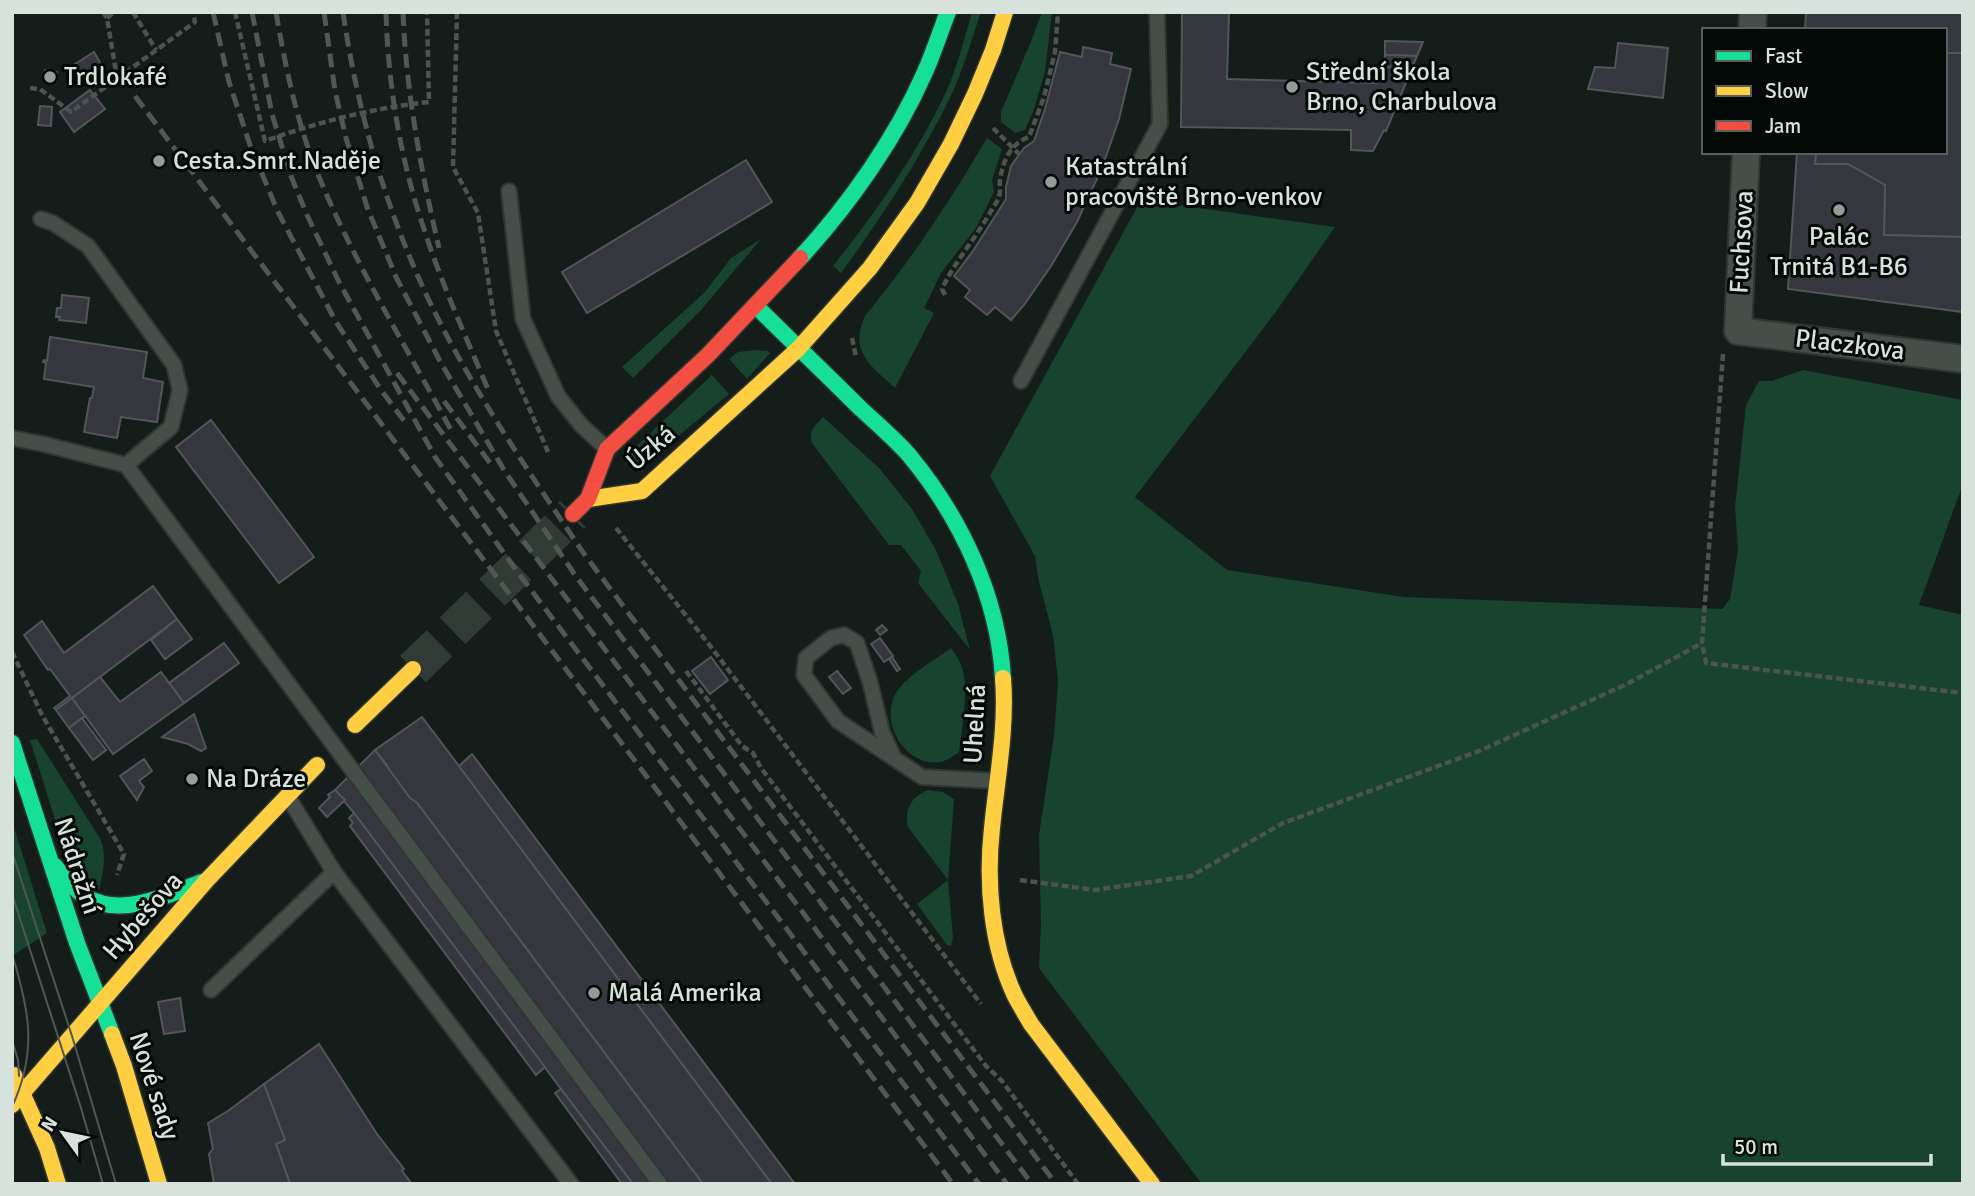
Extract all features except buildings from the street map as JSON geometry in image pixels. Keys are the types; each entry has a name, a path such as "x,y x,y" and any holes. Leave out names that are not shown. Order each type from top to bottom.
{"main road":[{"name":"Úzká","path":"948,12 902,118 862,180 814,243 755,306 708,355 607,449 588,499 642,491 798,349 870,268 917,203 965,115 1006,12"},
{"name":"Uhelná","path":"755,306 907,453 943,501 971,553 989,603 1001,653 1004,717 990,848 990,887 1004,968 1031,1024 1152,1184"},
{"path":"573,513 588,499"},
{"path":"355,725 413,669"},
{"name":"Nádražní","path":"12,743 47,854 100,1004"},
{"name":"Hybešova","path":"17,1099 207,880 317,765"},
{"path":"47,854 72,887 96,903 106,905 125,907 152,901 207,880"},
{"name":"Nové sady","path":"100,1004 124,1066 159,1184"},
{"path":"12,1070 17,1099 47,1148 58,1184"}],"street":[{"name":"Fuchsova","path":"1731,341 1746,154"},
{"name":"Placzkova","path":"1731,341 1963,359"}],"lane":[{"path":"1021,381 1160,124 1157,12"},
{"path":"509,191 523,319 558,396 581,425 607,449"},
{"path":"41,219 53,223 88,246 174,365 180,390 171,427 126,465"},
{"path":"12,438 126,465 660,1184"},
{"path":"894,758 882,732 857,643 844,635 831,638 806,658 804,675 838,721 922,777 997,781"},
{"path":"287,796 334,872 571,1184"},
{"path":"211,990 334,872"}],"path":[{"path":"103,12 107,18 117,78"},
{"path":"107,18 114,12"},
{"path":"133,12 156,50"},
{"path":"30,88 40,89 71,112 195,22 192,12"},
{"path":"235,12 265,141 361,113 429,102 427,12"},
{"path":"457,12 453,167 478,213 496,331 548,452"},
{"path":"945,295 942,289 949,274 980,231 999,195 1005,161 1012,147 1021,139 1029,137 1044,97 1055,52 1058,12"},
{"path":"987,122 1020,154"},
{"path":"1731,341 1702,643 1706,663 1963,692"},
{"path":"618,530 708,643 964,981"},
{"path":"1019,880 1095,890 1191,876 1283,823 1479,751 1627,684 1702,643"},
{"path":"12,652 42,715 124,854 114,883"},
{"path":"686,671 742,746 753,753 761,768 826,855 986,1066 1002,1081 1078,1184"}],"green space":[{"path":"972,12 981,12 950,98 899,188 841,273 833,266 894,183 934,117 953,74"},
{"path":"1042,12 1052,12 1045,72 1025,130 1015,133 1001,122 1001,112"},
{"path":"987,138 1002,149 992,180 994,192 976,228 941,273 924,308 934,313 895,388 870,365 861,349 859,339 865,316 930,229"},
{"path":"1141,200 1335,227 1275,313 1135,497 1227,570 1404,597 1722,609 1730,599 1738,550 1735,507 1746,405 1759,381 1772,381 1803,370 1963,400 1963,484 1919,605 1963,615 1963,1184 1202,1184 1039,968 1039,835 1054,736 1058,681 1053,635 1035,556 990,476"},
{"path":"761,239 701,310 633,378 622,367 705,292 731,258"},
{"path":"755,350 770,353 747,379 729,359 738,352"},
{"path":"712,375 729,394 647,462 634,466 626,464 625,457"},
{"path":"823,417 879,468 912,509 936,550 958,604 970,650 918,583 921,571 901,545 889,545 812,443 812,432"},
{"path":"951,648 961,665 965,687 959,752 943,761 927,762 906,750 898,740 891,717 892,704 896,693 907,680"},
{"path":"37,739 101,840 104,859 99,890 65,851 30,740"},
{"path":"928,790 943,792 954,799 948,880 908,827 910,804"},
{"path":"12,821 47,933 12,956"},
{"path":"948,880 953,937 951,946 947,945 917,904"}],"tunnel":[{"path":"413,669 573,514"}],"tram line":[{"path":"12,852 72,1036 116,1184"},
{"path":"12,894 103,1184"},
{"path":"12,954 23,993 28,1030 25,1067 12,1107"},
{"path":"12,1010 13,1049"},
{"path":"12,1040 19,1076"}],"railway":[{"path":"213,12 229,82 250,145 278,212 336,322 408,426"},
{"path":"252,12 272,114 291,176 307,215 339,282 435,457 519,574 979,1184"},
{"path":"276,12 292,91 315,167 362,269 452,432"},
{"path":"324,12 335,91 367,207 396,277 441,363 504,470 575,575 1032,1184"},
{"path":"343,12 364,120 397,224 425,292 479,392 582,551 1056,1184"},
{"path":"386,12 389,67 397,120 415,200 438,269 490,394"},
{"path":"403,12 415,131 439,248"},
{"path":"135,96 953,1184"},
{"path":"397,373 1007,1184"},
{"path":"444,401 490,463"}],"traffic: fast":[{"path":"800,258 836,216 886,146 925,72 948,12"},
{"path":"756,306 909,455 928,479 960,532 985,588 994,617 1003,678"},
{"path":"12,743 77,943 112,1034"},
{"path":"55,866 69,883 86,897 115,905 145,902 202,882"}],"traffic: slow":[{"path":"588,499 642,491 798,349 870,268 917,203 951,144 975,94 1005,12"},
{"path":"355,725 413,669"},
{"path":"1003,678 1003,734 990,849 992,914 1000,956 1015,996 1031,1024 1152,1184"},
{"path":"12,1105 207,880 317,765"},
{"path":"112,1034 159,1184"},
{"path":"14,1075 47,1148 58,1184"}],"traffic: jam":[{"path":"573,514 588,499 607,449 708,355 800,258"}],"place":[{"name":"Trdlokafé","path":"50,77"},
{"name":"Střední škola Brno, Charbulova","path":"1292,87"},
{"name":"Cesta.Smrt.Naděje","path":"159,161"},
{"name":"Katastrální pracoviště Brno-venkov","path":"1051,182"},
{"name":"Palác Trnitá B1-B6","path":"1839,210"},
{"name":"Na Dráze","path":"192,779"},
{"name":"Malá Amerika","path":"594,993"}]}
